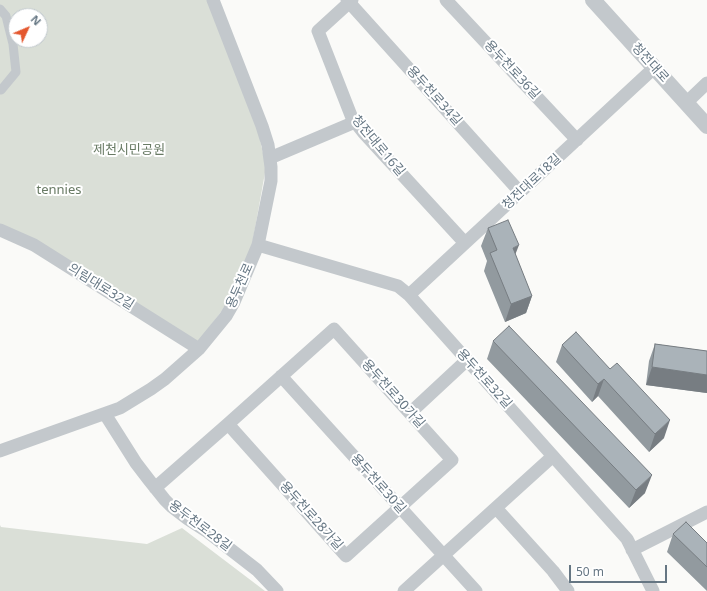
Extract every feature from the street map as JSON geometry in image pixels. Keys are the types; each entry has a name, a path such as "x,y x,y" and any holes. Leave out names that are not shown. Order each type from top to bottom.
{"street":[{"name":"용두천로36길","path":"446,0 577,140"},
{"name":"청전대로","path":"593,0 707,126"},
{"name":"청전대로16길","path":"349,1 318,32 352,118 465,243"},
{"name":"용두천로34길","path":"349,1 520,192"},
{"name":"용두천로","path":"0,451 120,408 151,389 200,349 232,307 258,246 271,181 271,167 268,145 262,126 218,2"},
{"path":"0,9 6,16 16,72 1,90"},
{"name":"청전대로18길","path":"409,295 654,68"},
{"path":"686,103 707,83"},
{"path":"270,158 355,122"},
{"name":"의림대로32길","path":"0,230 34,245 200,349"},
{"name":"용두천로32길","path":"258,246 398,286 409,295 627,539 653,591"},
{"name":"용두천로30가길","path":"281,376 334,329 410,413 452,460 400,508"},
{"path":"410,413 467,360"},
{"path":"155,488 281,376"},
{"name":"용두천로30길","path":"281,376 476,591"},
{"name":"용두천로28길","path":"105,414 136,463 171,506 251,565 277,591"},
{"name":"용두천로28가길","path":"228,424 346,556 400,508"},
{"path":"404,591 553,456"},
{"path":"496,508 553,571 568,591"},
{"path":"632,550 707,512"}],"green space":[{"name":"제천시민공원","path":"0,0 207,0 257,126 266,167 252,245 229,298 221,312 197,343 0,230"},
{"path":"0,525 1,527 147,544 182,528 265,591 0,591"}],"building":[{"path":"508,220 519,245 513,248 532,296 511,304 490,253 497,250 488,228"},
{"path":"509,326 652,475 636,490 493,341"},
{"path":"576,332 610,369 617,363 670,420 655,434 604,379 598,384 562,345"},
{"path":"655,344 707,351 707,375 652,367"},
{"path":"686,522 707,543 707,567 673,534"}],"park label":[{"name":"tennies","path":"59,190"}]}
